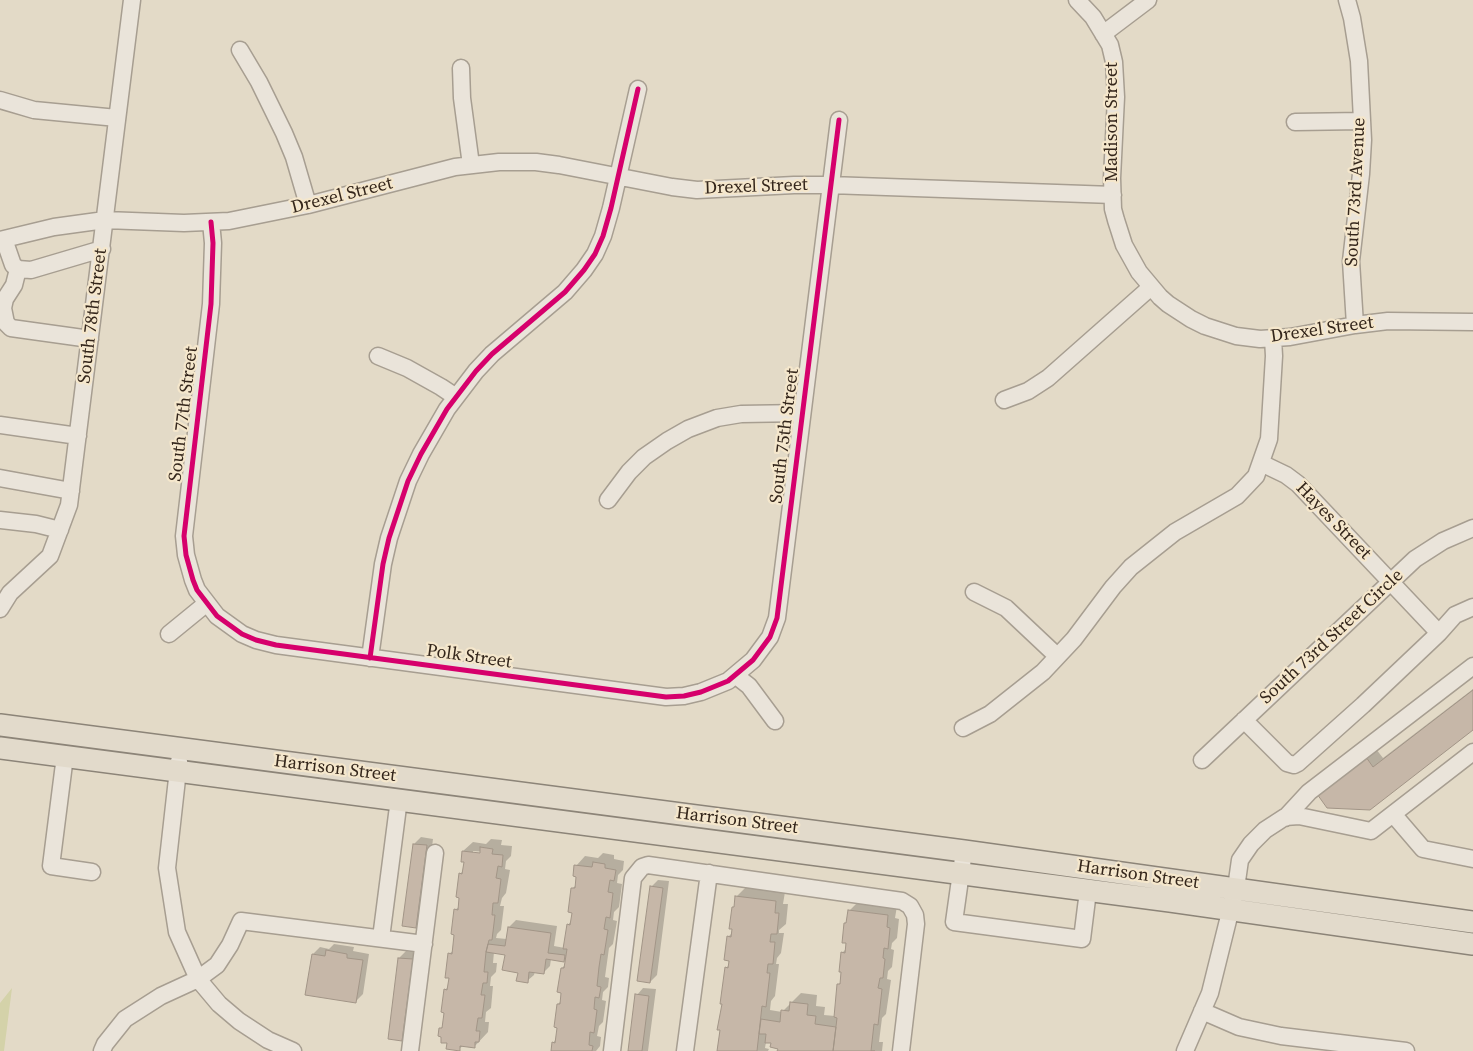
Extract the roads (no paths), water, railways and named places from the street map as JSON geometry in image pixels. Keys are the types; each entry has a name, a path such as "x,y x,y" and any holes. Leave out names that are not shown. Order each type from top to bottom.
{"main road":[{"name":"Harrison Street","path":"0,725 964,851 1473,922"},
{"name":"Harrison Street","path":"0,748 399,799 1473,944"}],"street":[{"name":"South 78th Street","path":"0,609 10,593 50,556 69,505 132,0"},
{"name":"Madison Street","path":"1077,0 1093,17 1110,45 1115,78 1113,195"},
{"path":"1103,34 1148,0"},
{"name":"South 73rd Avenue","path":"1347,0 1359,61 1362,122 1361,174 1351,260 1355,325"},
{"path":"240,50 259,82 284,133 294,157 308,205"},
{"path":"461,68 462,98 471,165"},
{"path":"370,658 383,564 397,510 421,454 447,409 476,371 492,354 565,292 595,254 603,236 619,176 638,89"},
{"path":"0,100 34,110 118,118"},
{"name":"South 75th Street","path":"735,675 761,651 770,638 777,618 839,120"},
{"path":"1295,122 1362,122"},
{"name":"Drexel Street","path":"2,239 54,227 105,220 211,222 252,217 308,205 455,167 499,162 536,162 697,190 830,185 1113,195 1116,220 1124,245 1139,272 1168,304 1205,326 1236,336 1260,339 1290,337 1388,321 1473,322"},
{"name":"South 77th Street","path":"208,603 197,590 193,580 186,555 184,536 211,304 213,243 211,222"},
{"path":"2,239 13,265 18,269 31,270 102,249"},
{"path":"18,269 14,285 5,299 6,323 11,328 90,339"},
{"path":"1004,400 1028,391 1048,378 1152,287"},
{"path":"963,728 990,714 1043,672 1074,638 1113,587 1131,567 1175,532 1237,496 1256,476 1269,440 1274,356 1273,338"},
{"path":"378,356 408,368 456,397"},
{"path":"608,500 629,472 644,457 667,440 688,429 717,418 740,414 759,412 802,413"},
{"path":"0,425 78,436"},
{"name":"Hayes Street","path":"1261,463 1286,475 1298,484 1392,581 1439,633"},
{"path":"0,478 71,491"},
{"path":"0,520 36,524 60,530"},
{"name":"South 73rd Street Circle","path":"1202,760 1392,581 1430,548 1473,528"},
{"path":"974,592 1006,608 1057,656"},
{"path":"169,634 208,603"},
{"name":"Polk Street","path":"208,603 217,616 225,623 256,640 276,645 370,658 666,697 684,696 701,692 728,681 735,675"},
{"path":"1244,720 1287,763 1298,764 1363,706 1439,633 1455,615 1473,607"},
{"path":"1185,1051 1210,993 1236,888 1240,860 1245,851 1265,830 1285,818 1309,792 1473,666"},
{"path":"735,675 749,686 775,721"},
{"path":"180,749 167,868 177,932 198,979 219,1004 238,1021 268,1040 293,1051"},
{"path":"1285,818 1299,816 1372,831 1473,752"},
{"path":"65,756 51,866 92,872"},
{"path":"381,938 399,799"},
{"path":"1393,814 1423,849 1473,859"},
{"path":"964,851 954,922 1082,939 1088,891"},
{"path":"410,1051 435,853"},
{"path":"612,1051 633,878 642,867 648,864 902,901 910,906 915,915 916,924 901,1051"},
{"path":"685,1051 709,873"},
{"path":"102,1051 105,1044 125,1019 161,996 198,979 217,965 230,945 241,921 424,944"},
{"path":"1202,1011 1239,1027 1281,1036 1406,1051"}]}
